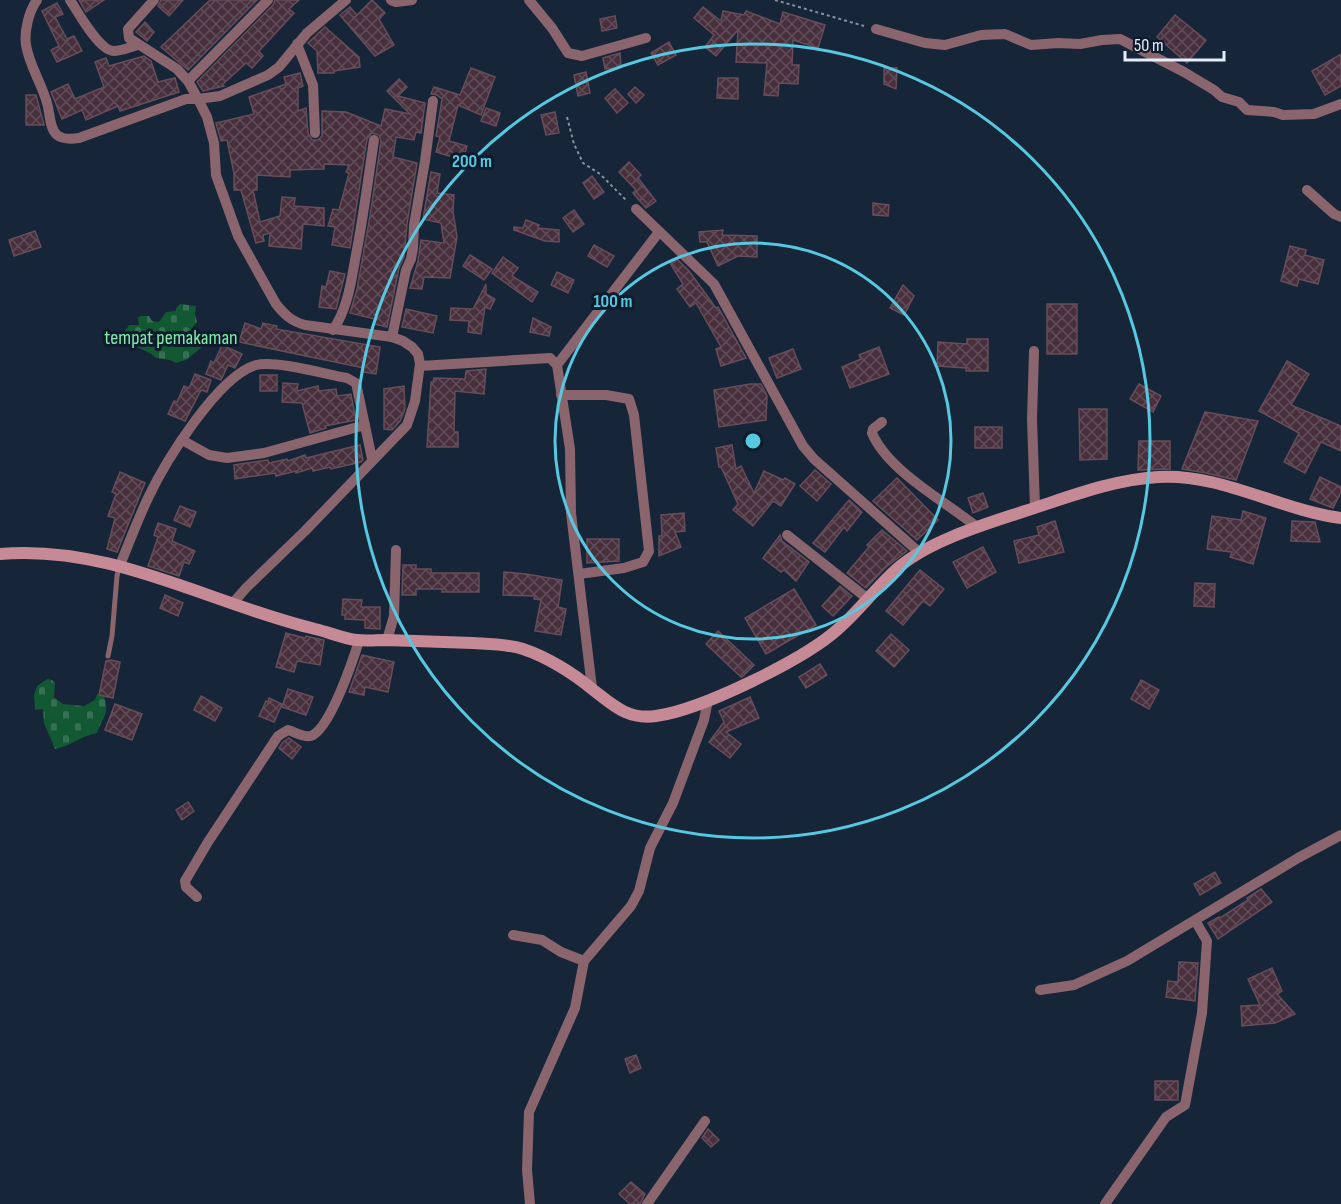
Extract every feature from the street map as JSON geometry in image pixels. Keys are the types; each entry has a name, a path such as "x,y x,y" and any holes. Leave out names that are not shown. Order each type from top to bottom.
{"street":[{"path":"37,0 32,7 26,46 48,105 53,130 57,135 71,139 186,99 220,96 267,75 279,67 297,44 321,20 346,0"},
{"path":"70,0 106,49 113,51 138,45"},
{"path":"154,0 128,29 129,38 177,69 188,81 198,99 207,117 214,143 216,175 238,236 276,304 292,321 305,325 403,341 418,354 420,366 417,393 409,420 402,431 233,603"},
{"path":"188,81 268,0"},
{"path":"391,0 396,2 412,0"},
{"path":"529,0 552,28 568,53 582,56 646,38"},
{"path":"876,29 925,43 945,45 981,35 1005,34 1031,45 1080,44 1120,39 1184,72 1222,97 1239,102 1247,110 1283,115 1314,114 1341,104"},
{"path":"297,44 313,86 315,133"},
{"path":"392,338 406,270 412,258 414,225 433,101"},
{"path":"333,330 340,318 352,279 374,140"},
{"path":"1306,190 1334,214 1341,217"},
{"path":"636,209 714,284 803,446 814,459 920,553"},
{"path":"557,365 659,232"},
{"path":"1034,351 1032,418 1035,508"},
{"path":"420,366 550,358 557,365 570,449 572,513 592,688"},
{"path":"120,565 149,496 182,440 202,411 222,389 242,372 257,365 275,364 353,380 358,387 372,459"},
{"path":"561,395 606,395 629,399 634,415 649,550 643,562 624,568 579,574"},
{"path":"882,422 873,429 872,433 888,456 931,495 977,527"},
{"path":"182,440 209,455 227,459 264,453 365,425"},
{"path":"0,554 18,552 48,554 93,559 120,565 288,622 359,640 493,644 520,648 560,668 592,688 610,705 640,717 658,716 708,700 802,654 836,632 900,566 920,553 977,527 1102,485 1160,477 1197,479 1300,509 1341,518"},
{"path":"787,535 868,599"},
{"path":"387,640 394,616 396,550"},
{"path":"197,897 186,887 185,881 208,842 278,736 288,730 306,737 311,736 321,727 346,682 359,640"},
{"path":"530,1204 527,1170 529,1112 575,1008 584,961 632,906 639,891 650,848 673,803 704,720 708,700"},
{"path":"1040,990 1074,985 1094,978 1196,922 1298,858 1341,835"},
{"path":"1105,1204 1166,1117 1185,1105 1202,1013 1207,941 1196,922"},
{"path":"513,935 542,940 561,952 584,961"},
{"path":"647,1204 705,1121"}],"lane":[{"path":"108,656 120,565"}],"path":[{"path":"775,0 876,29"},
{"path":"567,117 574,144 584,163 600,174 636,209"}],"green space":[{"name":"tempat pemakaman","path":"180,304 196,306 197,322 190,331 192,334 204,337 207,343 186,360 176,363 156,358 130,344 118,343 129,325 139,325 140,316 149,316 152,321 159,322 166,312 176,311"},
{"path":"47,679 55,683 54,697 63,704 84,706 95,700 97,694 104,696 106,711 97,733 55,749 44,723 43,709 35,710 34,695 37,686"}],"building":[{"path":"79,0 104,0 86,12"},
{"path":"161,0 183,0 169,16 158,6"},
{"path":"210,0 257,0 188,70 161,47"},
{"path":"275,0 299,0 289,9 294,13 259,51 263,56 252,68 246,63 222,85 224,86 203,91 197,82 273,5"},
{"path":"372,0 385,13 379,19 394,45 375,56 340,15 350,7 357,15"},
{"path":"57,3 63,14 55,17 67,39 74,36 82,51 57,62 51,50 59,46 42,11"},
{"path":"703,7 721,21 723,11 744,15 746,11 780,24 783,12 825,25 818,48 793,40 792,65 799,65 798,84 779,83 778,96 764,95 767,63 736,62 738,30 716,56 705,47 714,35 694,18"},
{"path":"1175,15 1206,40 1187,63 1157,37"},
{"path":"615,16 617,28 602,31 600,19"},
{"path":"145,22 154,32 147,41 136,32"},
{"path":"325,27 359,57 360,67 334,71 334,73 318,73 317,51 308,43"},
{"path":"669,42 676,55 658,65 651,53"},
{"path":"620,53 621,67 605,69 603,58"},
{"path":"1341,54 1341,86 1325,95 1312,71"},
{"path":"144,56 151,61 158,82 175,78 179,92 120,111 118,106 86,120 82,110 62,119 51,92 68,84 75,99 104,87 95,62 106,58 109,66"},
{"path":"471,68 495,77 481,115 458,105 449,141 467,146 463,160 436,152 440,137 436,136 442,99 431,94 434,87 460,95"},
{"path":"884,68 897,68 896,89 884,84"},
{"path":"586,72 590,93 578,96 574,75"},
{"path":"300,73 303,86 298,88 298,111 306,108 308,133 312,140 318,140 322,136 322,111 346,112 381,126 385,109 410,114 387,91 399,79 407,87 398,96 425,103 421,133 416,132 414,140 396,137 393,157 417,163 404,257 399,268 387,327 374,324 375,319 350,313 357,289 370,216 381,141 379,135 372,133 367,139 350,248 332,245 335,227 328,226 333,209 339,210 349,165 324,164 324,169 290,170 290,177 257,175 257,190 253,190 260,222 280,216 282,197 295,198 294,206 324,208 324,226 303,224 301,249 269,246 270,233 263,235 264,241 256,243 241,190 234,190 234,173 227,140 221,141 216,123 254,114 249,97 286,84 284,77"},
{"path":"718,78 738,78 738,99 717,98"},
{"path":"635,87 644,95 636,103 628,94"},
{"path":"615,89 628,103 617,113 605,98"},
{"path":"26,95 36,95 44,125 26,125"},
{"path":"486,108 500,113 496,126 481,121"},
{"path":"555,112 559,133 546,135 541,115"},
{"path":"629,162 641,175 638,178 656,201 646,208 633,193 636,190 619,172"},
{"path":"431,172 440,174 437,193 454,195 453,211 457,237 450,278 424,277 422,289 410,288 421,240 444,243 441,223 423,219"},
{"path":"592,176 604,192 594,199 583,183"},
{"path":"873,203 889,205 888,216 873,215"},
{"path":"574,210 584,224 573,232 563,218"},
{"path":"526,220 539,225 538,228 559,230 559,242 545,241 514,230 514,227 523,228"},
{"path":"723,230 722,235 757,236 757,257 738,256 718,266 707,242 700,242 699,232"},
{"path":"35,231 41,247 14,256 9,240"},
{"path":"594,245 614,256 607,267 588,256"},
{"path":"1290,246 1306,250 1305,255 1324,260 1318,284 1299,279 1297,286 1281,281"},
{"path":"470,255 492,269 484,280 463,266"},
{"path":"503,257 518,268 512,276 538,292 532,302 492,273"},
{"path":"676,258 689,271 716,308 718,307 746,358 721,366 716,349 721,347 696,303 690,307 677,289 683,284 670,263"},
{"path":"330,271 345,274 336,309 319,307 322,286 326,287"},
{"path":"557,272 574,280 568,293 551,285"},
{"path":"486,284 486,294 495,299 490,309 485,307 481,334 468,332 469,321 450,320 451,308 473,309"},
{"path":"903,285 914,296 904,315 890,308"},
{"path":"1047,304 1077,304 1077,354 1047,354"},
{"path":"406,309 437,316 433,333 402,327"},
{"path":"533,318 551,327 549,336 530,332"},
{"path":"245,323 261,329 263,323 277,326 276,329 380,347 376,374 363,372 364,368 239,342"},
{"path":"967,339 988,339 988,371 966,371 966,368 937,366 938,342 967,344"},
{"path":"222,345 242,354 235,368 228,365 221,380 206,374 211,361 214,363"},
{"path":"879,347 889,374 850,388 842,367 861,359 859,355"},
{"path":"793,349 801,369 777,378 769,358"},
{"path":"1287,361 1309,374 1291,405 1341,426 1341,451 1321,442 1305,473 1284,462 1299,433 1259,411"},
{"path":"486,369 484,394 455,391 454,432 458,432 458,447 427,447 431,382 434,378 465,379 466,371"},
{"path":"195,374 211,380 207,392 201,390 185,421 168,414 174,401 177,402 184,386 189,388"},
{"path":"260,375 277,375 277,391 260,391"},
{"path":"283,383 298,384 297,391 318,386 319,391 336,389 337,396 351,394 356,420 325,426 326,428 310,433 302,403 282,402"},
{"path":"761,384 767,396 766,420 719,427 714,390"},
{"path":"1139,384 1161,396 1153,412 1130,399"},
{"path":"404,386 405,409 400,421 392,430 384,429 384,389"},
{"path":"1079,409 1107,409 1107,459 1080,460"},
{"path":"1205,412 1258,421 1236,480 1182,469"},
{"path":"975,427 1002,427 1002,448 975,448"},
{"path":"1139,441 1170,441 1170,469 1138,470"},
{"path":"360,445 363,460 361,462 331,469 330,467 313,471 312,468 276,476 275,473 235,479 234,465 268,460 269,463 287,459 288,461 305,455 306,458"},
{"path":"732,445 736,469 741,466 754,493 764,471 795,484 781,506 773,501 753,526 733,510 738,504 719,467 716,448"},
{"path":"815,470 831,484 817,501 800,486"},
{"path":"120,472 145,483 117,552 107,549 115,518 108,516 116,494 112,492"},
{"path":"1320,477 1341,487 1333,508 1310,499"},
{"path":"897,478 938,520 917,540 873,501"},
{"path":"983,493 988,507 973,513 968,498"},
{"path":"849,500 862,512 847,531 844,527 825,552 813,543"},
{"path":"180,506 196,512 190,527 174,520"},
{"path":"1243,511 1266,518 1253,564 1230,557 1232,552 1207,549 1212,516 1241,520"},
{"path":"684,513 685,531 675,532 681,547 659,556 659,536 662,536 661,515"},
{"path":"1055,521 1064,552 1019,563 1014,541 1039,535 1037,527"},
{"path":"1292,521 1315,522 1320,542 1291,541"},
{"path":"158,523 176,529 172,541 195,551 189,564 184,562 179,576 148,566 158,537 154,535"},
{"path":"882,530 907,551 885,568 866,588 847,573 869,547 867,545"},
{"path":"780,535 782,541 809,562 796,581 784,570 781,572 763,558"},
{"path":"587,539 619,539 619,561 587,563"},
{"path":"983,547 996,572 967,588 953,562"},
{"path":"403,565 416,565 416,569 431,569 431,573 479,573 479,592 416,589 416,595 402,595"},
{"path":"920,570 944,589 930,606 923,601 903,625 886,611"},
{"path":"504,572 562,580 558,607 566,609 561,635 535,631 541,600 534,599 535,596 503,595"},
{"path":"1195,583 1215,584 1214,607 1194,606"},
{"path":"840,586 852,596 833,616 822,606"},
{"path":"794,589 816,625 766,654 745,618"},
{"path":"165,595 183,603 178,616 160,608"},
{"path":"343,599 362,600 361,607 380,607 380,629 365,628 365,620 345,619 345,615 342,615"},
{"path":"718,631 754,665 742,677 706,644"},
{"path":"286,633 324,640 320,665 297,661 294,672 276,667"},
{"path":"891,634 909,650 894,667 876,651"},
{"path":"362,655 394,662 388,692 365,687 364,695 349,692"},
{"path":"106,661 120,662 113,698 99,695"},
{"path":"820,664 827,675 806,688 799,677"},
{"path":"1141,680 1159,690 1149,709 1131,699"},
{"path":"288,689 313,697 306,715 282,707"},
{"path":"201,696 222,708 215,721 194,710"},
{"path":"750,697 759,718 726,732 741,744 730,758 709,742 724,722 719,711"},
{"path":"269,698 282,704 274,722 259,716"},
{"path":"115,704 142,714 132,740 105,730"},
{"path":"289,738 301,747 292,759 279,748"},
{"path":"188,802 194,811 182,820 176,810"},
{"path":"1215,872 1221,883 1200,895 1194,884"},
{"path":"1261,889 1272,902 1218,939 1208,923 1220,918"},
{"path":"1179,962 1198,963 1195,1001 1166,997 1168,981 1178,982"},
{"path":"1272,968 1282,991 1277,994 1295,1014 1275,1023 1242,1026 1241,1006 1260,1005 1248,979"},
{"path":"636,1055 641,1068 630,1073 625,1059"},
{"path":"1155,1081 1178,1081 1178,1100 1155,1100"},
{"path":"708,1129 719,1140 711,1147 702,1138"},
{"path":"631,1182 645,1194 640,1204 630,1204 619,1194"}]}
